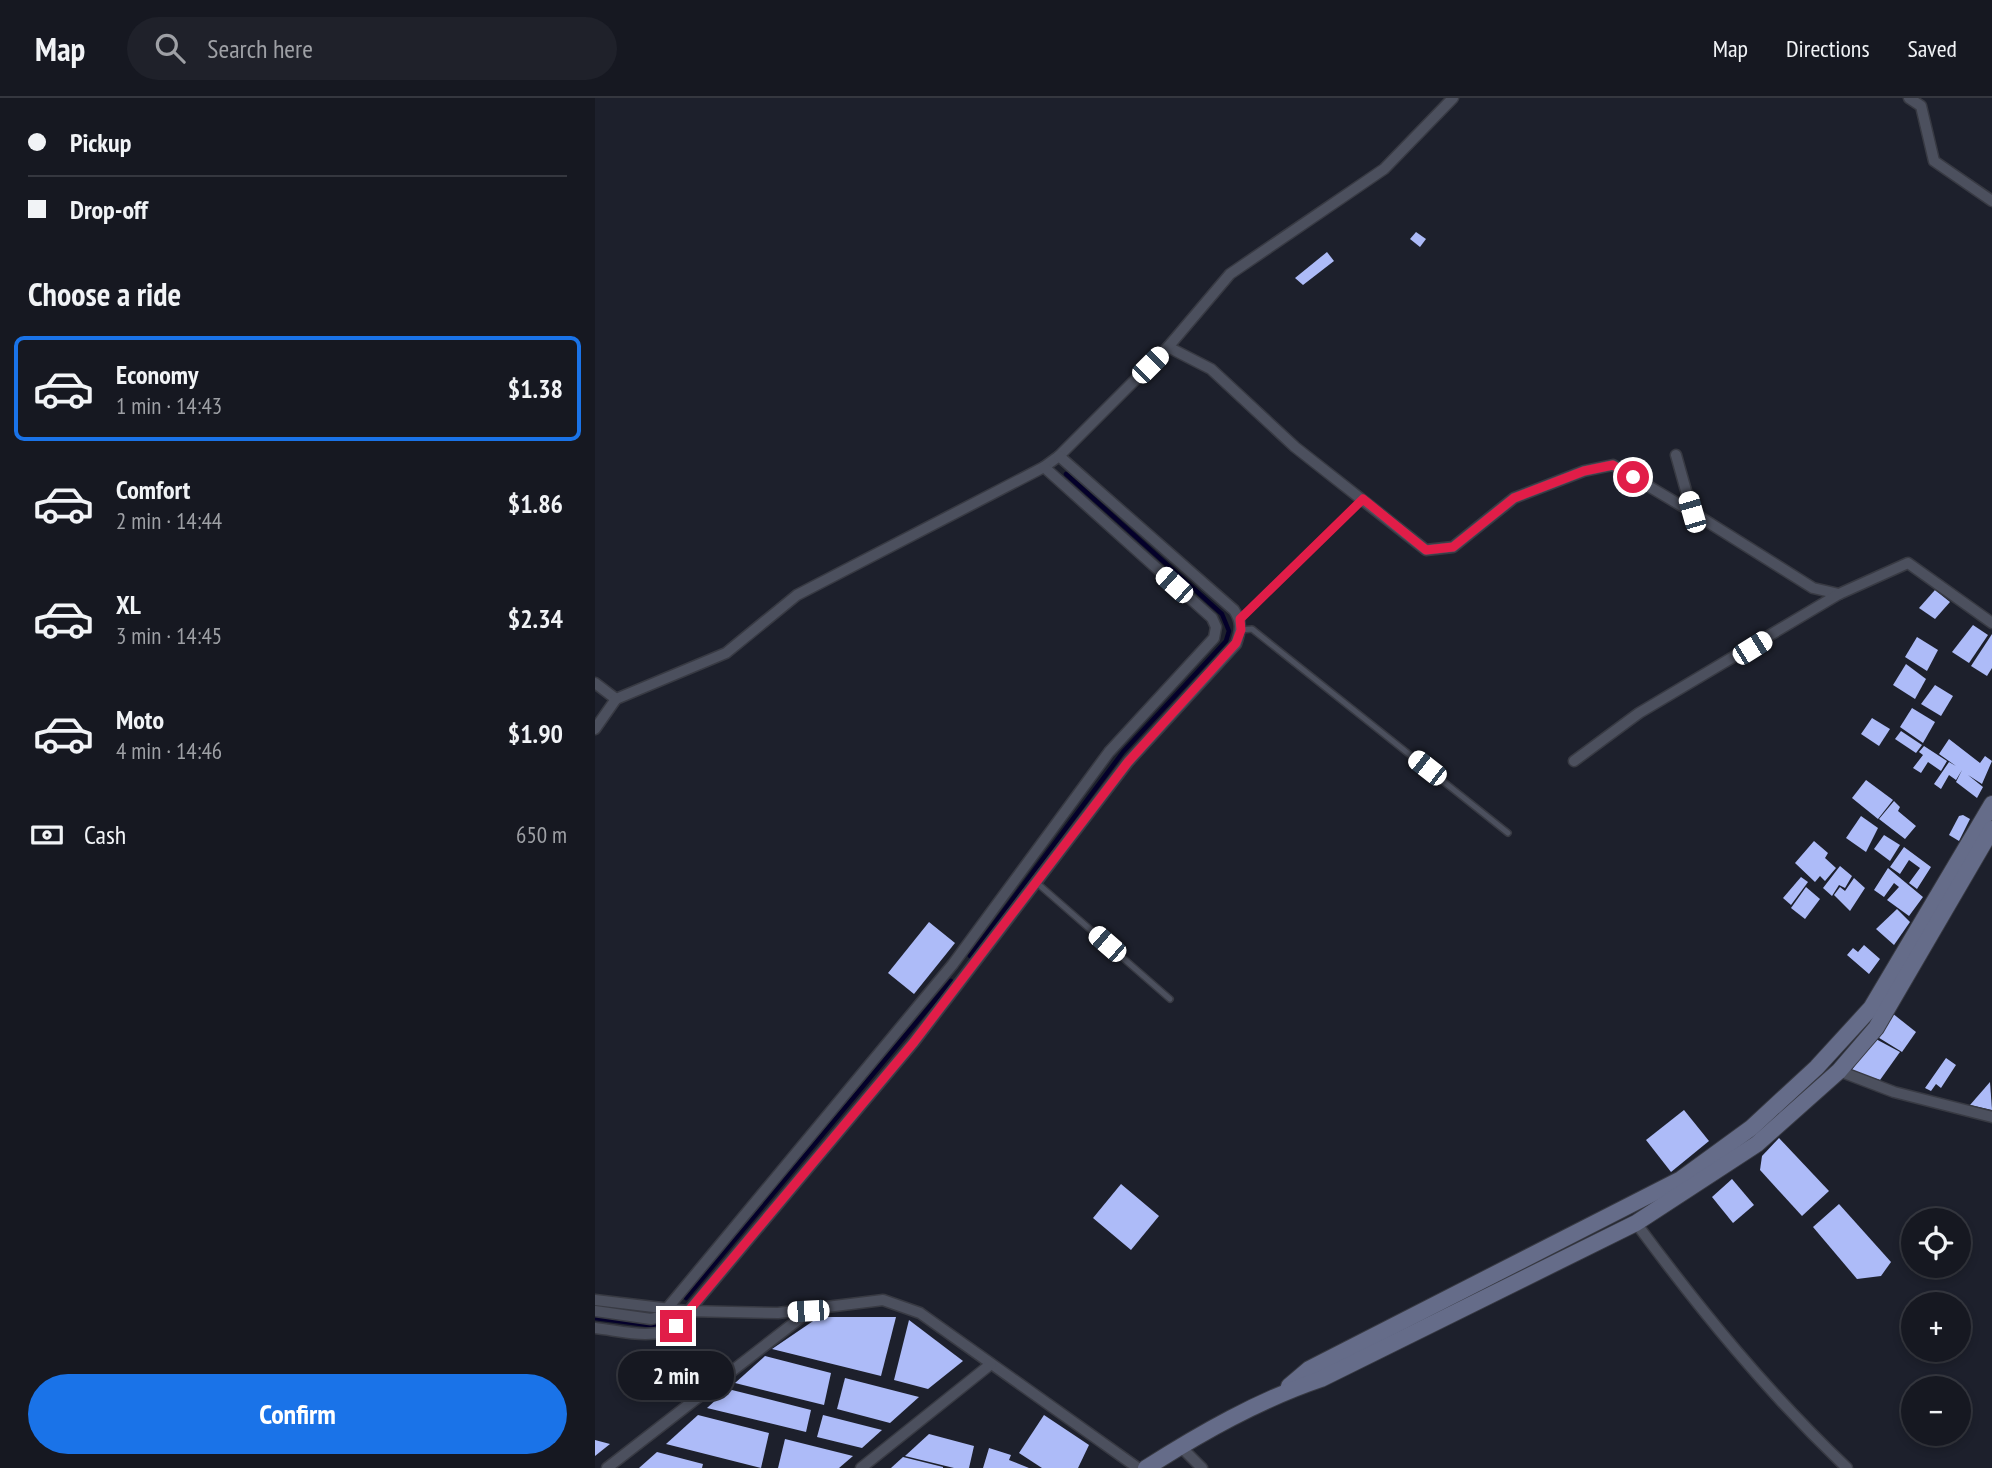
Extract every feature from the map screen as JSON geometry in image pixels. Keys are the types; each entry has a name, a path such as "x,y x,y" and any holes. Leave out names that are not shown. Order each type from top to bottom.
{"main road":[{"path":"1282,1392 1309,1369 1681,1179 1751,1128 1817,1068 1871,1008 1992,804"},
{"path":"1146,1468 1180,1446 1282,1392 1321,1380 1636,1223 1757,1144 1839,1071 1876,1028 1992,830"}],"street":[{"path":"595,729 616,699 726,653 797,595 1044,467 1059,456 1168,347 1230,274 1384,169 1453,98"},
{"path":"1909,98 1921,106 1934,161 1992,201"},
{"path":"1168,347 1211,369 1295,447 1426,550 1453,547 1514,498 1584,471 1613,465 1813,588 1839,594"},
{"path":"1676,455 1692,512"},
{"path":"595,1328 653,1335 665,1334 676,1326 967,975 1128,762 1236,643 1240,625 1234,610 1059,456"},
{"path":"595,1311 651,1319 660,1317 953,964 1109,752 1214,638 1216,627 1212,618 1044,467"},
{"path":"1574,761 1639,713 1839,594 1908,563 1992,623"},
{"path":"595,683 616,699"},
{"path":"953,964 967,975"},
{"path":"1839,1071 1894,1091 1992,1116"},
{"path":"1636,1223 1704,1315 1795,1419 1847,1468"},
{"path":"595,1300 687,1311 808,1311 883,1300 919,1313 1138,1468"},
{"path":"607,1468 808,1311"},
{"path":"861,1468 991,1364"},
{"path":"1180,1446 1202,1468"}],"lane":[{"path":"1363,499 1240,625 1252,629 1508,833"},
{"path":"1037,883 1170,999"}],"building":[{"path":"1416,232 1426,239 1420,247 1410,239"},
{"path":"1327,252 1334,261 1303,285 1295,278"},
{"path":"1935,590 1950,602 1935,619 1919,608"},
{"path":"1973,625 1988,635 1969,663 1952,652"},
{"path":"1992,634 1992,668 1987,676 1971,666"},
{"path":"1917,637 1938,650 1927,671 1905,657"},
{"path":"1906,664 1926,679 1915,699 1893,685"},
{"path":"1935,685 1953,696 1941,716 1921,704"},
{"path":"1912,708 1935,722 1923,743 1900,727"},
{"path":"1872,718 1890,729 1879,746 1861,734"},
{"path":"1901,731 1922,745 1916,753 1895,739"},
{"path":"1949,739 1980,763 1985,756 1992,761 1982,784 1968,775 1983,787 1977,798 1956,782 1962,770 1956,780 1949,775 1941,789 1934,784 1949,762 1956,766 1939,754"},
{"path":"1924,746 1947,761 1941,771 1928,762 1921,773 1913,768 1923,755 1919,752"},
{"path":"1866,780 1893,800 1878,819 1852,798"},
{"path":"1894,801 1900,807 1898,811 1916,826 1905,839 1879,819"},
{"path":"1861,816 1878,828 1866,852 1846,838"},
{"path":"1959,816 1970,819 1959,841 1949,835"},
{"path":"1884,835 1900,845 1890,861 1874,849"},
{"path":"1814,841 1828,853 1825,858 1836,868 1825,881 1820,876 1815,882 1795,863"},
{"path":"1904,847 1931,867 1917,889 1909,883 1920,868 1909,860 1900,874 1890,867"},
{"path":"1840,866 1852,876 1845,888 1839,885 1832,896 1823,888"},
{"path":"1888,868 1923,897 1909,916 1887,900 1899,887 1894,883 1884,897 1874,890"},
{"path":"1801,877 1808,882 1791,905 1783,898"},
{"path":"1854,878 1865,888 1850,911 1834,895 1840,887 1845,891"},
{"path":"1806,887 1820,899 1805,919 1791,908"},
{"path":"1897,909 1910,922 1894,945 1876,929"},
{"path":"929,922 955,943 914,994 888,973"},
{"path":"1864,945 1880,959 1869,974 1847,955 1853,948 1858,952"},
{"path":"1892,1013 1916,1032 1902,1052 1876,1036"},
{"path":"1874,1038 1900,1052 1880,1080 1851,1071"},
{"path":"1946,1058 1956,1065 1941,1088 1936,1084 1931,1091 1925,1088"},
{"path":"1990,1082 1992,1110 1970,1105"},
{"path":"1684,1110 1709,1141 1671,1172 1646,1140"},
{"path":"1779,1138 1829,1191 1802,1216 1760,1170 1762,1156"},
{"path":"1732,1179 1754,1205 1733,1223 1712,1197"},
{"path":"1121,1184 1159,1216 1131,1250 1093,1218"},
{"path":"1839,1204 1891,1262 1881,1276 1857,1279 1813,1227"},
{"path":"819,1317 896,1317 881,1376 772,1349"},
{"path":"909,1320 963,1361 928,1389 894,1380"},
{"path":"765,1356 831,1373 824,1405 735,1383"},
{"path":"845,1378 919,1397 890,1423 837,1409"},
{"path":"728,1389 811,1410 806,1432 707,1408"},
{"path":"698,1415 769,1433 761,1468 666,1444"},
{"path":"823,1415 882,1430 862,1448 817,1437"},
{"path":"1044,1415 1089,1445 1078,1468 1042,1468 1019,1453"},
{"path":"929,1434 974,1446 969,1468 954,1468 905,1456"},
{"path":"785,1439 853,1456 839,1468 778,1468"},
{"path":"595,1440 610,1444 595,1456"},
{"path":"989,1448 1011,1455 1009,1460 1029,1468 983,1468"},
{"path":"657,1452 703,1464 702,1468 639,1468"},
{"path":"903,1457 943,1467 943,1468 891,1468"}],"waterway":[{"path":"970,956 1123,752 1226,641 1229,631 1222,614 1066,474"},
{"path":"686,1298 951,981"},
{"path":"595,1318 656,1326 665,1323"}],"route":[{"path":"676,1326 914,1042 1128,762 1236,643 1241,630 1240,619 1363,499 1426,550 1453,547 1514,498 1584,471 1613,465 1633,477"}]}
